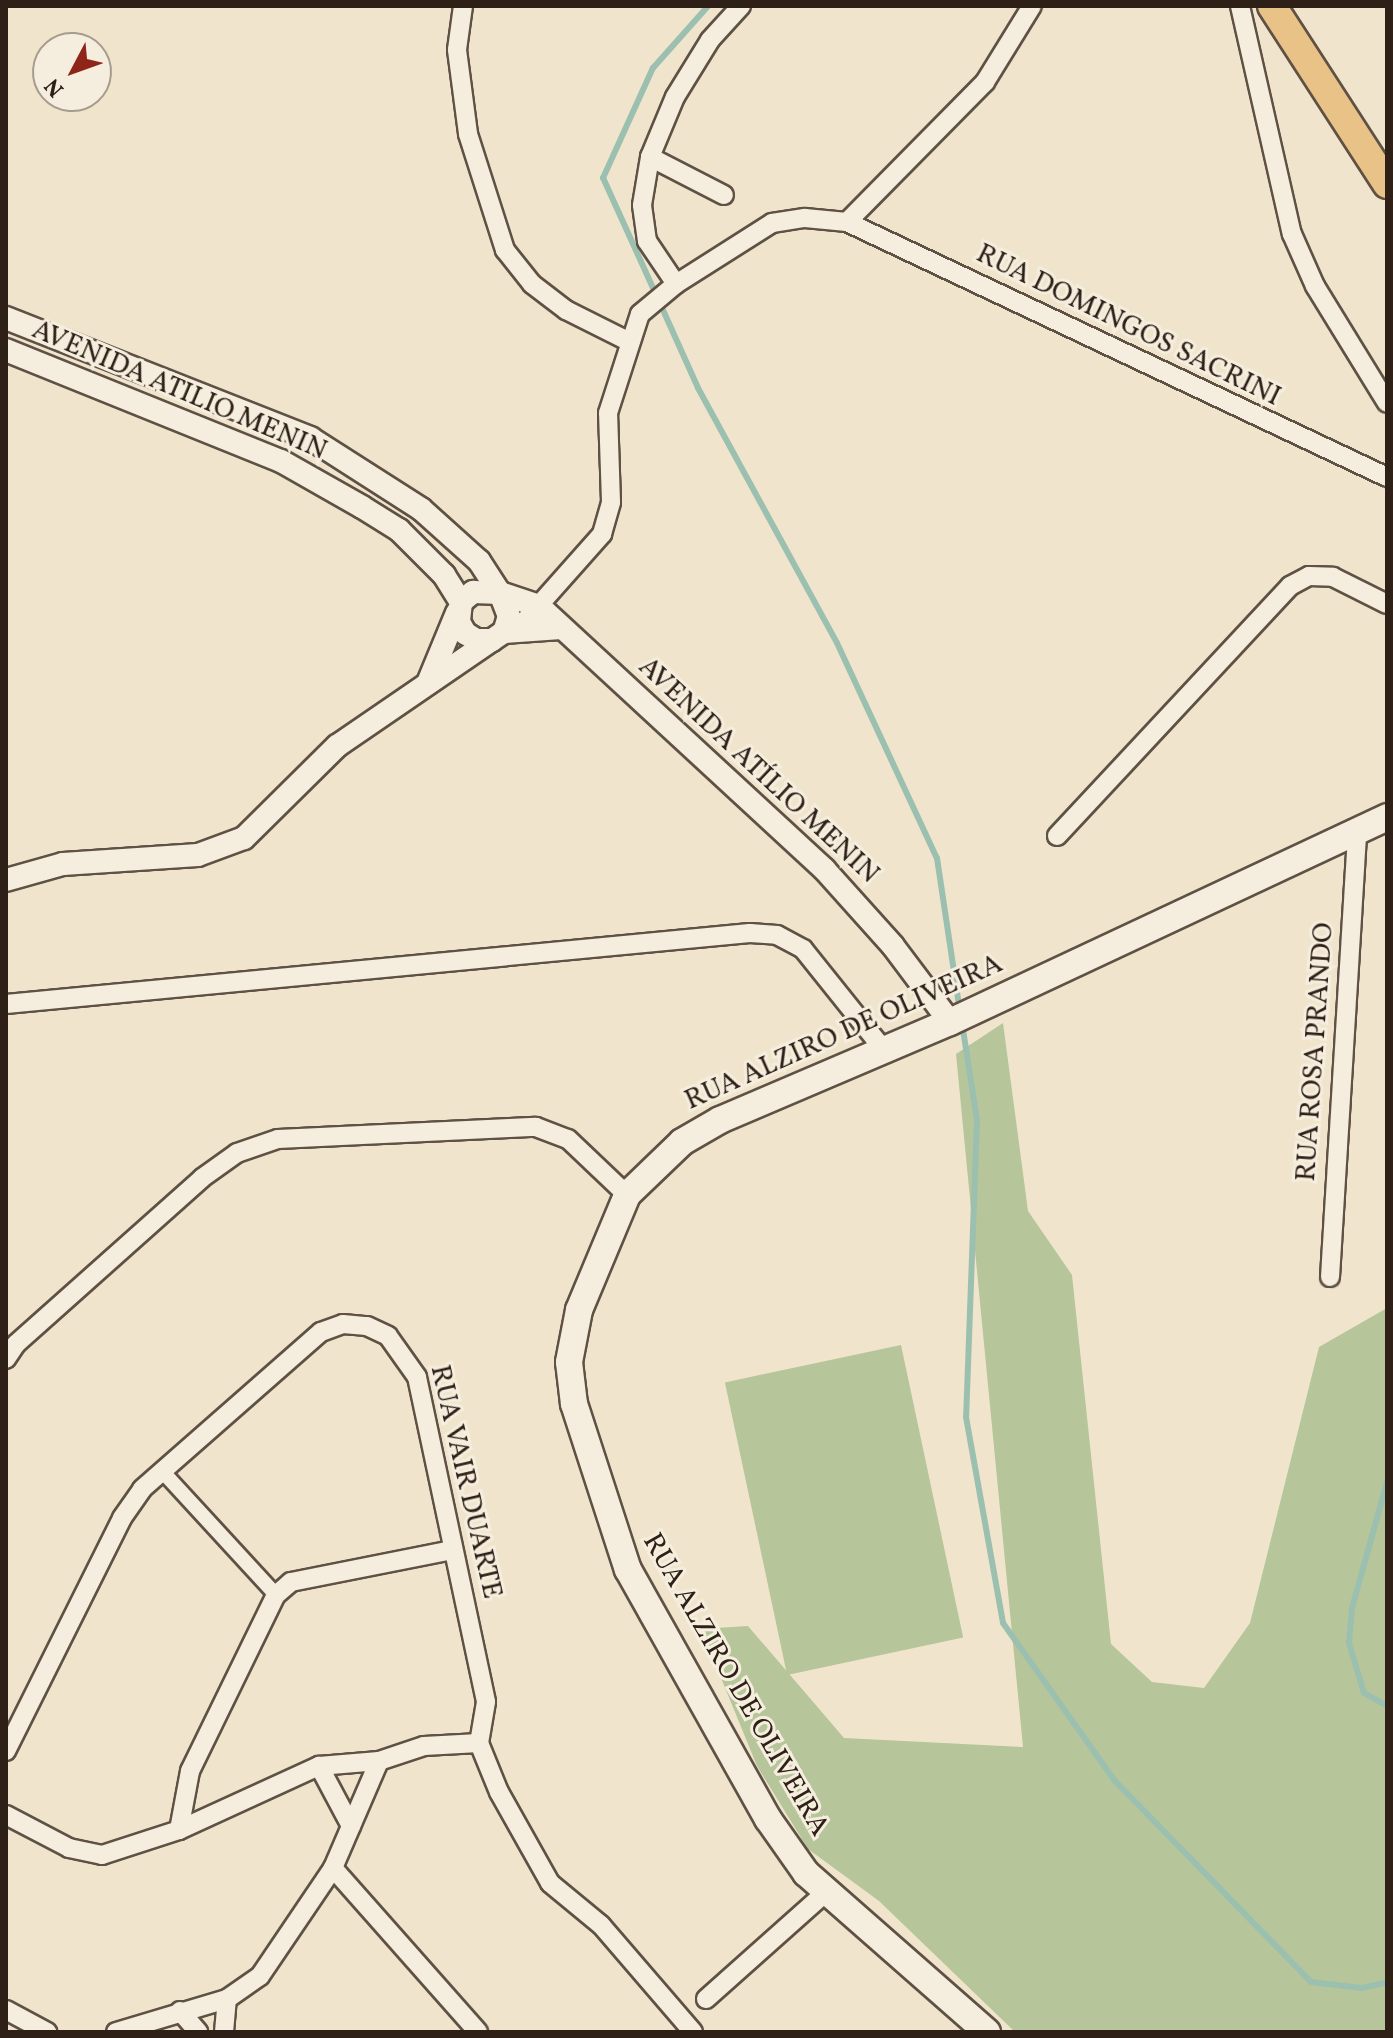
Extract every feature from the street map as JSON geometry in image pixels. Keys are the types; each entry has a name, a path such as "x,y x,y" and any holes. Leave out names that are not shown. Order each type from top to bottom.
{"main road":[{"path":"1272,6 1387,184"},
{"path":"1292,6 1319,79"},
{"name":"RUA ALZIRO DE OLIVEIRA","path":"987,2032 825,1893 768,1819 635,1584 599,1492 574,1404 569,1362 579,1310 627,1195 682,1142 720,1120 959,1017 1387,817"}],"street":[{"path":"463,6 457,50 468,134 505,250 532,284 566,310 630,342"},
{"path":"676,284 647,241 642,205 650,157 675,97 710,40 741,6"},
{"path":"847,222 985,82 1032,6"},
{"path":"1240,6 1292,234 1315,286 1387,403"},
{"path":"650,157 724,195"},
{"name":"RUA DOMINGOS SACRINI","path":"504,635 539,606 602,534 611,502 608,413 630,342 645,307 772,223 805,218 847,222 1387,477"},
{"name":"AVENIDA ATILIO MENIN","path":"6,318 310,438 421,509 479,561 500,593"},
{"name":"AVENIDA ATILIO MENIN","path":"6,350 302,471 399,530 444,575 459,608 465,633 476,640 504,635"},
{"path":"1057,836 1290,586 1309,576 1333,577 1387,604"},
{"path":"425,687 459,608 473,592 500,593 509,616 504,635"},
{"name":"AVENIDA ATÍLIO MENIN","path":"500,593 539,606 824,869 959,1017"},
{"path":"6,880 63,864 198,855 244,838 337,746 425,687 504,635 561,628"},
{"name":"RUA ROSA PRANDO","path":"1330,1277 1357,831"},
{"path":"6,1004 750,933 777,935 803,949 883,1049"},
{"path":"6,1359 16,1344 202,1178 237,1153 278,1139 536,1127 568,1139 627,1195"},
{"name":"RUA VAIR DUARTE","path":"6,1751 122,1518 162,1471 321,1332 343,1324 367,1326 388,1336 417,1377 486,1702 479,1743"},
{"path":"162,1471 276,1595"},
{"path":"179,1830 190,1771 208,1726 276,1595 291,1582 453,1550"},
{"path":"6,1815 69,1848 102,1855 179,1830 319,1766 379,1761 424,1746 479,1743 499,1792 550,1883 601,1925 693,2032"},
{"path":"116,2032 227,1999 270,1966 333,1868 379,1761"},
{"path":"319,1766 351,1826"},
{"path":"333,1868 478,2032"},
{"path":"706,1999 825,1893"},
{"path":"224,2032 227,1999"},
{"path":"6,2010 47,2032"},
{"path":"180,2011 198,2032"}],"green space":[{"path":"1003,1023 1028,1211 1072,1275 1111,1644 1152,1682 1204,1688 1250,1623 1319,1347 1387,1308 1387,2032 1015,2032 879,1901 808,1849 757,1766 701,1629 748,1626 844,1738 1023,1747 956,1054"},
{"path":"901,1345 963,1637 787,1675 725,1382"}],"waterway":[{"path":"653,288 603,178 653,68 708,6"},
{"path":"663,310 698,388 837,643 937,858 960,1011"},
{"path":"962,1023 977,1120 966,1417 1003,1623 1115,1781 1311,1982 1362,1988 1387,1982"},
{"path":"1387,1482 1352,1608 1349,1643 1364,1693 1387,1706"}]}
